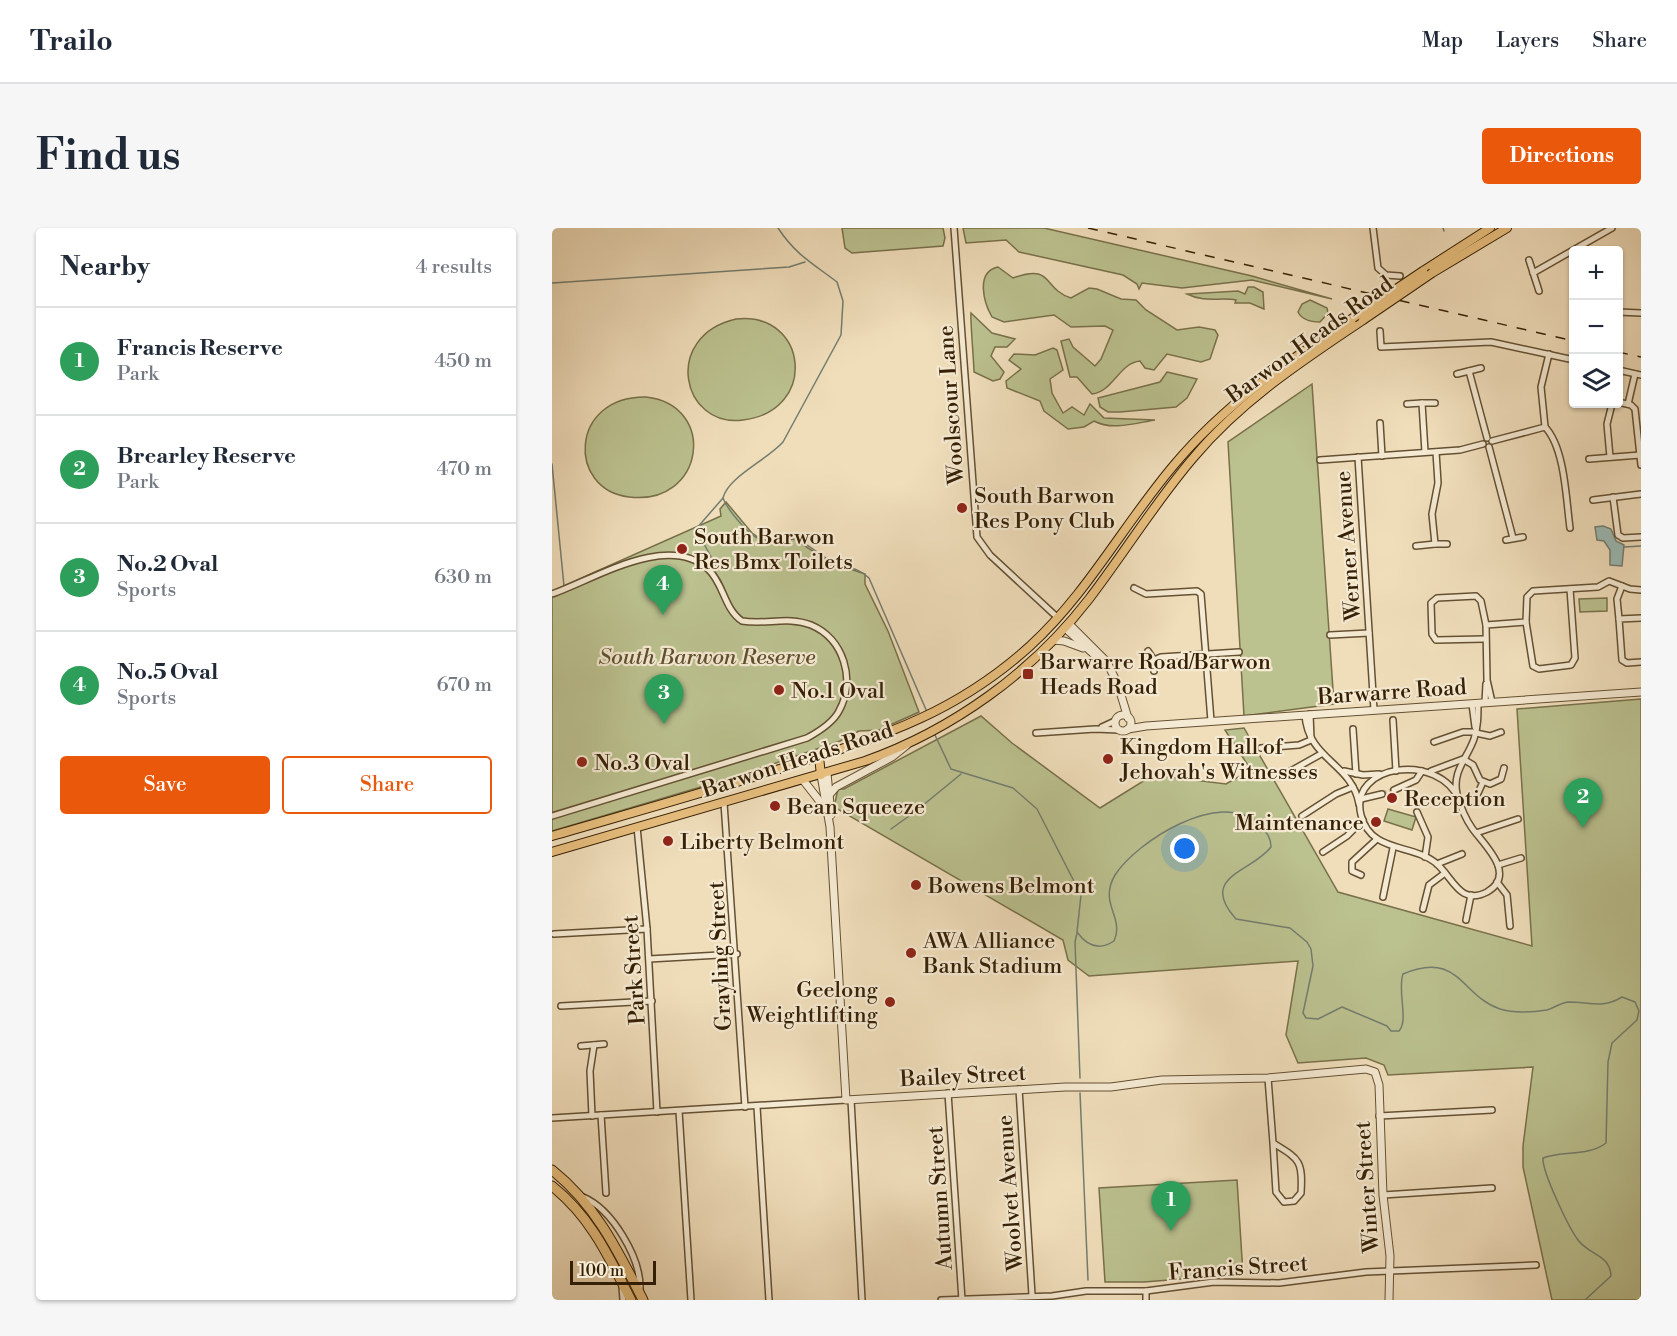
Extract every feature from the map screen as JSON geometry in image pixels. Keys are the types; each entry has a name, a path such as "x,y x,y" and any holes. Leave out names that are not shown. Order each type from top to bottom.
{"highway":[{"path":"552,1170 582,1196 611,1238 640,1298"},
{"path":"552,1186 575,1207 593,1229 630,1300"}],"main road":[{"name":"Barwon Heads Road","path":"552,836 721,789 913,724 989,680 1030,646 1058,618 1084,587 1146,499 1196,441 1263,380 1490,228"},
{"name":"Barwon Heads Road","path":"552,852 871,759 948,722 987,697 1067,626 1090,598 1159,500 1218,431 1290,370 1432,273 1507,228"},
{"path":"1058,618 1067,626"},
{"path":"819,757 824,774"}],"street":[{"name":"Woolscour Lane","path":"954,228 977,537 990,555 1058,618"},
{"path":"1373,228 1378,268 1386,275 1400,276"},
{"path":"1533,273 1612,228"},
{"path":"1528,260 1539,291"},
{"path":"1623,312 1641,313"},
{"path":"1380,331 1382,347"},
{"path":"1374,348 1486,342 1569,359"},
{"path":"1549,354 1541,387 1545,427 1558,450 1570,528"},
{"path":"1457,374 1481,368"},
{"path":"1469,371 1510,539 1523,537"},
{"path":"1623,371 1638,374 1631,405 1641,465"},
{"path":"1407,404 1435,402"},
{"path":"1623,403 1631,405"},
{"path":"1422,404 1425,452"},
{"path":"1610,458 1607,424 1611,408"},
{"path":"1380,423 1382,456"},
{"path":"1320,460 1460,450 1545,427"},
{"path":"1435,544 1432,513 1438,483 1436,452"},
{"path":"1589,459 1640,455"},
{"name":"Werner Avenue","path":"1358,457 1374,710"},
{"path":"1593,500 1641,494"},
{"path":"1614,497 1618,535 1623,538 1641,537"},
{"path":"1416,546 1447,544"},
{"path":"552,594 630,562 654,556 679,557 705,566 714,576 735,616 742,621 798,621 824,632 836,646 848,676 839,712 807,738 552,816"},
{"path":"1570,589 1575,658 1570,666 1540,669 1533,666 1526,622 1529,593 1598,586 1610,580 1622,586 1641,590"},
{"path":"1622,586 1617,599 1623,661 1641,662"},
{"path":"1134,588 1146,594 1197,591 1201,594 1211,721"},
{"path":"1460,801 1457,777 1476,732 1487,680 1484,639 1486,624 1481,601 1476,596 1437,598 1431,602 1432,633 1436,640 1484,639"},
{"path":"1619,619 1641,618"},
{"path":"1486,624 1526,622"},
{"path":"1067,626 1113,673"},
{"path":"1067,626 1103,657 1113,673 1129,719 1128,729"},
{"name":"Werner Avenue","path":"1330,635 1369,633"},
{"path":"1053,640 1066,641 1096,656"},
{"path":"1148,651 1154,660 1154,671"},
{"path":"1154,660 1239,652"},
{"path":"1036,733 1095,729 1119,730 1117,719 1119,690"},
{"name":"Barwarre Road","path":"1119,730 1211,721 1641,693"},
{"path":"1307,715 1311,740 1321,754 1337,767 1353,787 1363,820 1377,839 1393,848 1425,857 1437,864 1457,890 1472,896 1488,891 1497,882"},
{"path":"1095,729 1117,719"},
{"name":"Barwarre Road","path":"1117,719 1129,719 1146,726"},
{"path":"1393,720 1396,771"},
{"path":"1353,729 1356,774"},
{"path":"1434,742 1463,732 1476,732 1491,736 1501,732"},
{"path":"1491,736 1494,743"},
{"path":"831,794 839,785 896,755 915,739"},
{"path":"1261,748 1300,745 1311,740"},
{"path":"1280,777 1321,754"},
{"path":"1337,767 1356,774 1382,774 1396,771 1439,770 1463,759"},
{"path":"1463,759 1473,765 1483,782 1489,784 1499,780 1504,768"},
{"path":"1394,790 1416,780 1424,771"},
{"path":"1424,771 1442,778 1460,801 1476,833 1492,852 1498,865 1497,882 1507,895 1510,926"},
{"path":"824,774 831,794 830,827 862,1300"},
{"path":"824,774 825,805 830,827"},
{"path":"1360,809 1361,799 1368,784 1382,774"},
{"path":"803,780 825,805"},
{"path":"1478,793 1483,782"},
{"path":"1302,816 1333,795 1353,787"},
{"path":"1361,799 1382,794"},
{"name":"Grayling Street","path":"724,803 745,1107"},
{"path":"1417,812 1428,837 1425,857"},
{"path":"1476,833 1518,819"},
{"path":"1323,852 1348,835 1363,820"},
{"name":"Park Street","path":"637,826 652,1000 657,1112"},
{"path":"1360,875 1352,871 1352,862 1377,839"},
{"path":"1383,897 1393,848"},
{"path":"1437,864 1462,854"},
{"path":"1498,865 1521,858"},
{"path":"1423,909 1429,885 1445,873"},
{"path":"1466,920 1472,896"},
{"path":"554,934 647,929"},
{"path":"649,959 736,954"},
{"path":"561,1006 652,1000"},
{"path":"581,1046 604,1044"},
{"path":"592,1116 590,1071 594,1045"},
{"name":"Bailey Street","path":"552,1118 1019,1089 1111,1087 1162,1080 1268,1078 1357,1068 1375,1072"},
{"name":"Winter Street","path":"1375,1072 1379,1085 1379,1116 1384,1151 1383,1195 1390,1256 1389,1300"},
{"path":"1268,1078 1276,1192 1284,1202 1294,1201 1301,1193 1300,1163 1294,1156 1273,1143"},
{"name":"Woolvet Avenue","path":"1019,1089 1032,1295"},
{"name":"Autumn Street","path":"948,1093 962,1299"},
{"path":"757,1107 769,1300"},
{"path":"1379,1116 1492,1110"},
{"path":"679,1111 691,1300"},
{"path":"601,1116 606,1193"},
{"path":"1383,1195 1492,1188"},
{"name":"Francis Street","path":"941,1300 1146,1291 1214,1282 1279,1283 1366,1272 1536,1265"},
{"path":"622,1282 623,1300"},
{"path":"1146,1291 1146,1300"}],"green space":[{"path":"842,228 943,228 945,238 943,246 852,253 845,248"},
{"path":"963,228 1044,228 1252,276 1332,299 1252,280 1182,288 1142,283 1139,289 1137,284 1123,275 1019,252 1006,240 966,243"},
{"path":"998,267 1013,278 1026,274 1042,275 1055,289 1071,298 1089,288 1121,299 1136,300 1146,310 1177,330 1199,327 1215,330 1218,335 1210,359 1201,362 1167,354 1154,370 1145,368 1140,361 1133,363 1105,388 1092,394 1077,377 1070,377 1061,341 1069,339 1073,347 1095,366 1101,359 1113,330 1105,326 1071,327 1054,315 1004,322 992,317 983,289 986,275"},
{"path":"1248,287 1254,287 1263,292 1264,309 1250,303 1235,303 1236,300 1206,299 1187,294 1238,291 1245,294"},
{"path":"1310,300 1327,308 1328,313 1320,322 1307,320 1298,312 1302,304"},
{"path":"971,313 992,333 1015,339 1007,347 995,347 991,356 1004,372 1000,379 993,381 974,372"},
{"path":"736,319 760,321 778,330 790,345 795,363 793,382 784,399 767,413 743,420 722,419 705,410 694,396 688,379 689,361 697,343 713,329"},
{"path":"1053,348 1057,350 1063,370 1050,379 1052,393 1063,413 1072,407 1084,415 1090,404 1104,418 1155,420 1116,426 1094,421 1084,427 1068,429 1044,411 1040,401 1007,388 1006,381 1021,369 1009,360 1014,354 1035,355"},
{"path":"1167,372 1197,379 1187,398 1176,407 1108,412 1100,407 1098,398 1160,382"},
{"path":"1312,384 1334,704 1244,716 1228,442"},
{"path":"646,397 669,404 684,417 692,435 693,453 687,471 674,486 655,496 629,497 609,491 595,478 587,462 585,444 590,426 602,411 621,401"},
{"name":"South Barwon Reserve","path":"726,502 752,533 762,540 794,539 830,562 865,574 865,584 888,631 919,712 879,730 859,731 840,741 738,776 552,831 552,591 721,516 720,509"},
{"path":"1607,598 1607,611 1580,612 1579,599"},
{"path":"1641,699 1641,1300 1552,1300 1523,1167 1523,1146 1533,1067 1388,1075 1384,1065 1366,1058 1298,1063 1286,1035 1298,961 1089,976 1068,960 1063,940 834,807 838,789 844,789 981,716 1012,743 1100,808 1153,775 1226,784 1251,770 1225,730 1244,728 1338,892 1532,946 1517,709"},
{"path":"1388,809 1416,817 1412,830 1384,821"},
{"path":"1237,1180 1243,1274 1144,1282 1105,1282 1099,1188"}],"water":[{"path":"1603,526 1611,529 1616,541 1624,545 1622,566 1610,565 1610,550 1604,541 1597,540 1595,527"}],"waterway":[{"path":"778,228 798,252 837,282 843,301 841,335 783,442 732,483 723,498 729,509 752,535 763,540 795,539 831,561 856,569 869,578 927,712"},
{"path":"552,283 789,267 805,262"},
{"path":"552,464 564,586"},
{"path":"717,568 696,529 723,498"},
{"path":"1624,547 1641,546"},
{"path":"934,733 951,769 1013,788 1037,809 1081,895 1077,932 1085,941 1094,946 1103,946 1114,941 1117,932 1109,894 1115,875 1126,862 1141,848 1180,823 1223,812 1242,814 1258,823 1269,837 1271,847 1232,877 1225,884 1223,893 1226,905 1236,919 1290,928 1307,942 1311,949 1313,966 1303,1013 1306,1018 1318,1019 1342,1007 1387,1026 1391,1031 1399,1031 1403,1020 1401,989 1403,974 1422,968 1448,971 1487,1003 1505,1010 1523,1012 1547,1010 1568,1002 1602,1004 1622,997 1635,1002 1639,1011 1637,1020 1612,1043 1608,1062 1606,1143 1583,1152 1543,1158 1551,1187 1574,1234 1583,1245 1603,1259 1610,1269 1611,1276 1585,1300"},
{"path":"916,811 961,774"},
{"path":"891,829 909,816"},
{"path":"1077,933 1075,942 1080,1078"},
{"path":"1080,1093 1088,1280"}],"tunnel":[{"path":"1382,794 1394,790"}],"railway":[{"path":"1088,228 1569,340"},
{"path":"1623,353 1641,357"}],"place":[{"name":"South Barwon Res Pony Club","path":"962,508"},
{"name":"South Barwon Res Bmx Toilets","path":"682,549"},
{"name":"No.5 Oval","path":"663,615"},
{"name":"Barwarre Road/Barwon Heads Road","path":"1028,674"},
{"name":"No.1 Oval","path":"779,690"},
{"name":"No.2 Oval","path":"664,724"},
{"name":"Kingdom Hall of Jehovah's Witnesses","path":"1108,759"},
{"name":"No.3 Oval","path":"582,762"},
{"name":"Reception","path":"1392,798"},
{"name":"Bean Squeeze","path":"775,806"},
{"name":"Maintenance","path":"1376,822"},
{"name":"Brearley Reserve","path":"1583,828"},
{"name":"Liberty Belmont","path":"668,841"},
{"name":"Bowens Belmont","path":"916,885"},
{"name":"AWA Alliance Bank Stadium","path":"911,953"},
{"name":"Geelong Weightlifting","path":"890,1002"},
{"name":"Francis Reserve","path":"1171,1231"}]}
